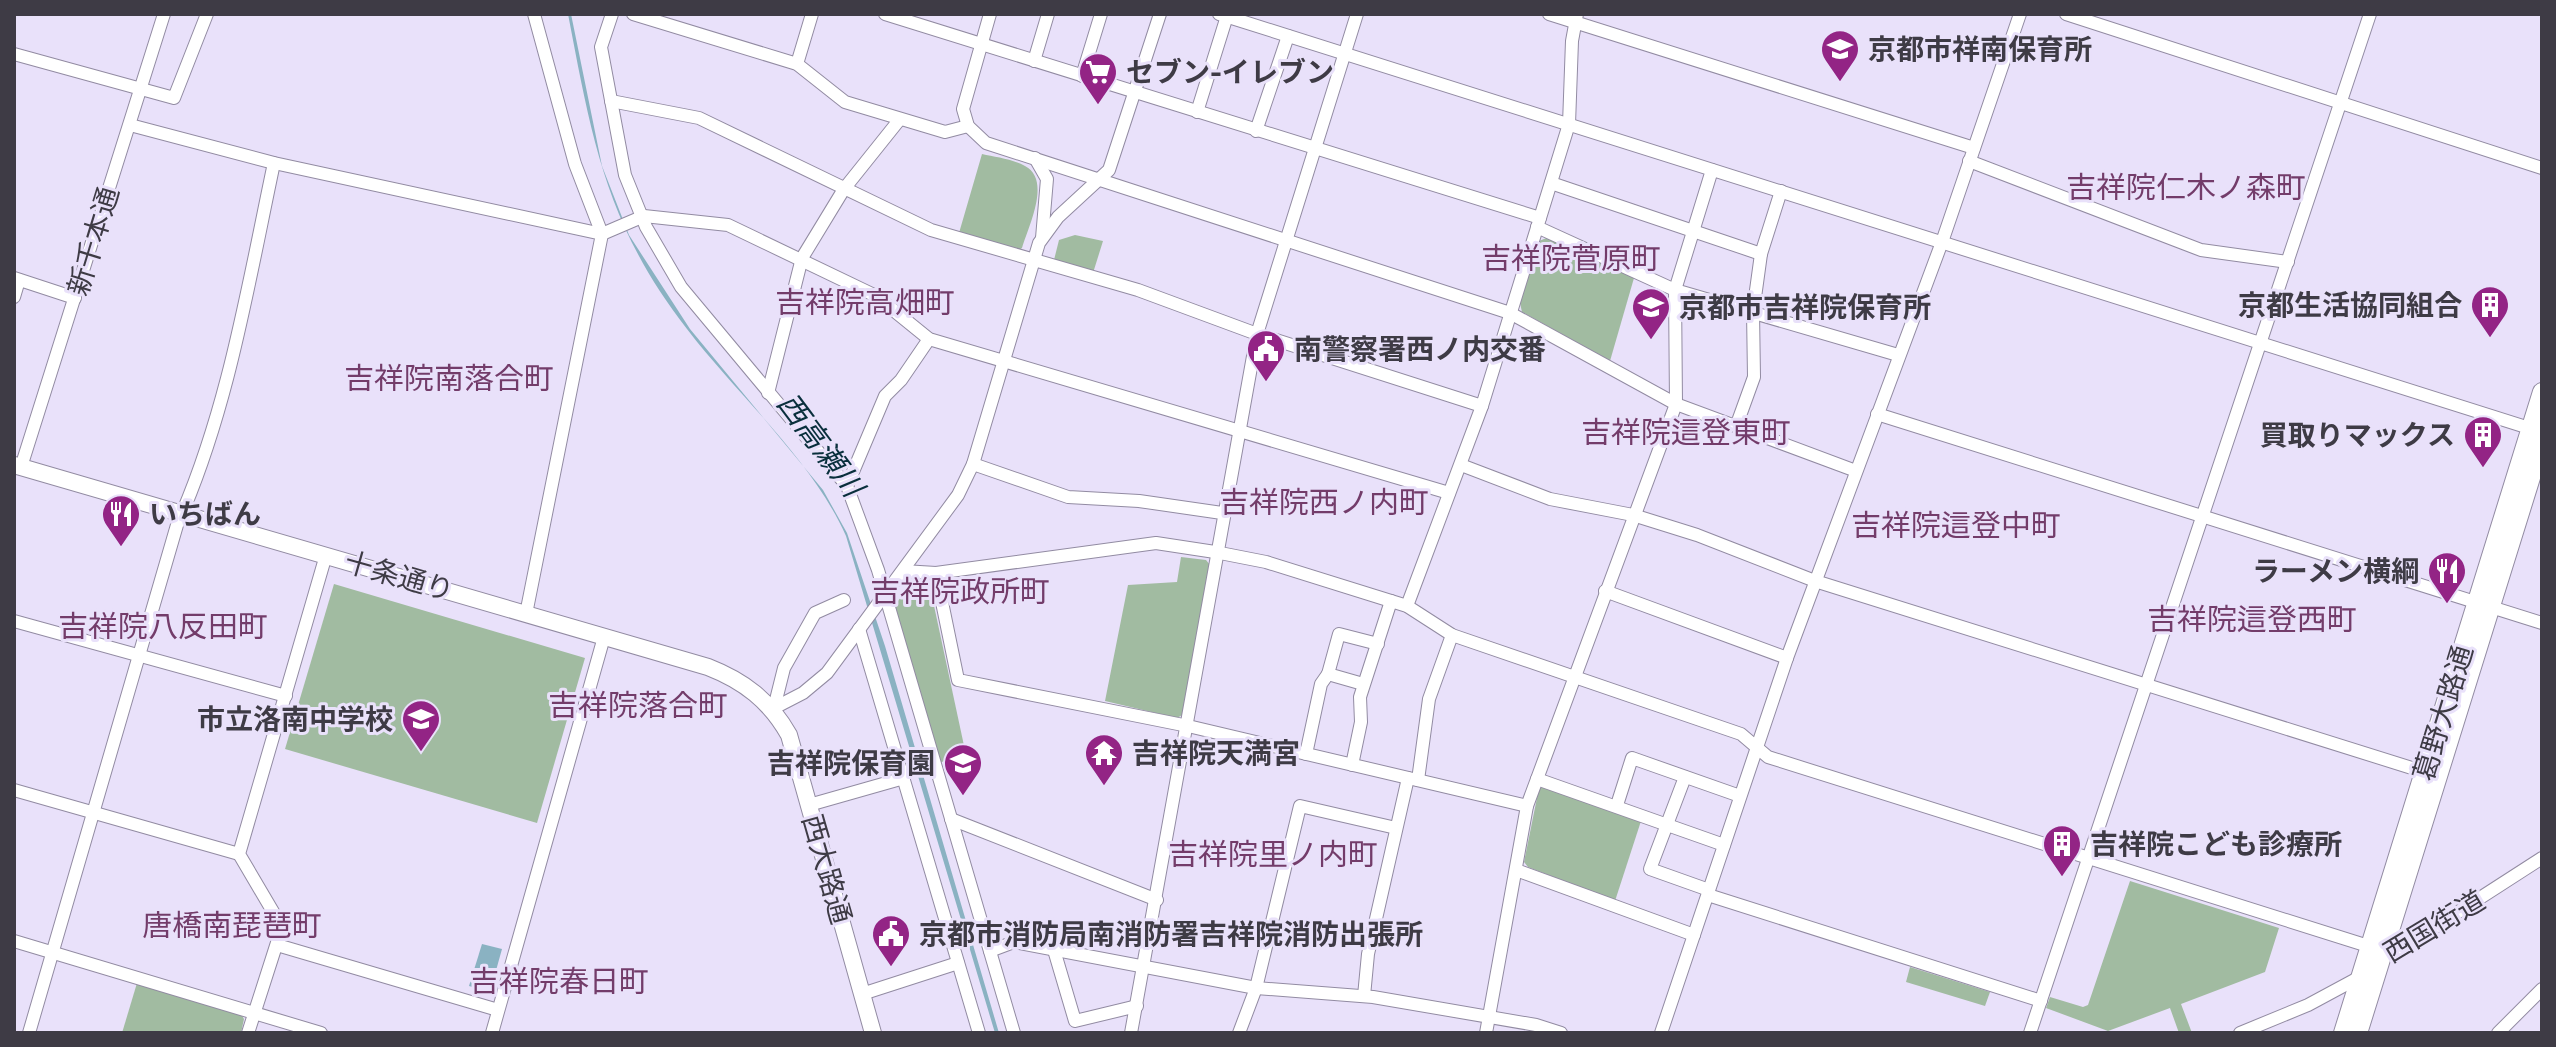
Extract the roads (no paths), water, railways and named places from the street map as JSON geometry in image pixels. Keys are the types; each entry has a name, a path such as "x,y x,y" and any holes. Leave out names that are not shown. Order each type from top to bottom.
{"highway":[{"name":"葛野大路通","path":"2358,1033 2377,948 2538,434 2542,392"},
{"name":"葛野大路通","path":"2343,1033 2361,976 2377,948"}],"main road":[{"name":"十条通り","path":"17,466 724,673 774,708"},
{"name":"西大路通","path":"774,708 789,735 873,1033"}],"street":[{"name":"新千本通","path":"17,466 75,298 164,14"},
{"path":"14,54 174,98 207,14"},
{"path":"526,614 604,233 575,164 534,14"},
{"path":"612,14 601,47 625,175 641,217 681,287 847,486 1014,1033"},
{"path":"633,14 797,64 845,102 945,132 968,126"},
{"path":"797,64 812,14"},
{"path":"885,14 1538,223 1675,290 1898,355"},
{"path":"990,14 964,100 968,126 986,143 1510,313 1676,404 1737,424 1856,471"},
{"path":"1034,61 1048,14"},
{"path":"1082,76 1101,14"},
{"path":"1042,238 1058,217 1100,181 1114,158 1160,14"},
{"path":"1131,1033 1216,570 1215,552 1222,513 1257,334 1312,149 1357,14"},
{"path":"1549,14 1576,18 1972,155 2201,250 2288,262"},
{"path":"1661,1033 1787,658 1942,242 2020,14"},
{"path":"2066,14 2542,168"},
{"path":"2030,1033 2370,14"},
{"path":"1197,112 1223,15 2538,434"},
{"path":"1407,606 1482,406 1569,124 1576,18"},
{"path":"1256,131 1288,36"},
{"path":"611,101 699,118 931,230 1138,290 1257,334 1482,406"},
{"path":"768,393 802,258 844,189 900,119"},
{"path":"130,125 274,163 604,233 641,217 728,225 876,296 929,339 1449,493"},
{"path":"774,708 818,681 861,628 958,495 973,464 1042,238 1047,179 1035,158"},
{"path":"29,1033 182,512 226,384 274,163"},
{"path":"1486,1033 1527,806 1676,404 1675,290 1712,170"},
{"path":"1551,183 1761,254"},
{"path":"1737,424 1754,377 1753,312 1761,254 1781,191"},
{"path":"14,297 17,279 75,298"},
{"path":"847,486 885,396 901,380 929,339"},
{"path":"1877,414 2542,623"},
{"path":"973,464 1068,497 1139,501 1222,513"},
{"path":"1461,465 1550,499 1633,515 1697,535 1815,581 2431,774"},
{"path":"903,571 936,573 1156,543 1266,562 1407,606 1452,635 1741,734 1768,757 2377,948"},
{"path":"239,854 326,555"},
{"path":"936,573 958,680 1188,726 1527,806"},
{"path":"1605,591 1787,658"},
{"path":"774,708 784,668 815,613 844,600"},
{"path":"1352,765 1361,722 1363,684 1391,601"},
{"path":"14,621 286,696"},
{"path":"861,628 979,1033"},
{"path":"1306,754 1321,684 1328,674 1339,634 1378,644"},
{"path":"1364,996 1368,954 1396,828 1413,779 1429,699 1452,635"},
{"path":"492,1033 604,637"},
{"path":"1328,674 1363,684"},
{"path":"1617,805 1632,758 1740,796"},
{"path":"1685,777 1650,869 1708,893 2041,1001"},
{"path":"809,805 904,778"},
{"path":"1537,779 1724,845"},
{"path":"14,790 239,854 282,927 248,1033"},
{"path":"1239,1033 1256,988 1300,806 1396,828"},
{"path":"951,819 1157,900"},
{"name":"西国街道","path":"2377,948 2394,952 2404,947 2542,858"},
{"path":"1516,870 1694,935"},
{"path":"14,941 302,1030 321,1033"},
{"path":"990,951 1014,942 1256,988 1364,996 1489,1016 1561,1033"},
{"path":"277,945 498,1010"},
{"path":"1054,950 1075,1021 1137,1006"},
{"path":"862,994 958,963"},
{"name":"西国街道","path":"2240,1033 2308,1005 2361,976"},
{"path":"2498,1033 2542,990"}],"water":[{"path":"568,14 571,14 602,164 585,101"},
{"path":"603,168 629,235 606,179"},
{"path":"629,235 690,329 765,420 707,354 660,291"},
{"path":"800,463 823,490 847,533 885,646 999,1033 995,1033 846,536 814,480"},
{"path":"482,944 502,949 490,992 469,986"}],"place":[{"name":"京都市祥南保育所","path":"1840,83"},
{"name":"セブン-イレブン","path":"1098,106"},
{"name":"京都生活協同組合","path":"2490,339"},
{"name":"京都市吉祥院保育所","path":"1651,341"},
{"name":"南警察署西ノ内交番","path":"1266,383"},
{"name":"買取りマックス","path":"2483,469"},
{"name":"いちばん","path":"121,548"},
{"name":"ラーメン横綱","path":"2447,605"},
{"name":"市立洛南中学校","path":"421,753"},
{"name":"吉祥院天満宮","path":"1104,787"},
{"name":"吉祥院保育園","path":"963,797"},
{"name":"吉祥院こども診療所","path":"2062,878"},
{"name":"京都市消防局南消防署吉祥院消防出張所","path":"891,968"}],"district":[{"name":"吉祥院仁木ノ森町","path":"2186,188"},
{"name":"吉祥院菅原町","path":"1571,259"},
{"name":"吉祥院高畑町","path":"865,303"},
{"name":"吉祥院南落合町","path":"449,379"},
{"name":"吉祥院這登東町","path":"1686,433"},
{"name":"吉祥院西ノ内町","path":"1324,503"},
{"name":"吉祥院這登中町","path":"1956,526"},
{"name":"吉祥院政所町","path":"960,592"},
{"name":"吉祥院這登西町","path":"2252,620"},
{"name":"吉祥院八反田町","path":"163,627"},
{"name":"吉祥院落合町","path":"638,706"},
{"name":"吉祥院里ノ内町","path":"1273,855"},
{"name":"唐橋南琵琶町","path":"232,926"},
{"name":"吉祥院春日町","path":"559,982"}],"water label":[{"name":"西高瀬川","path":"820,445"}]}
